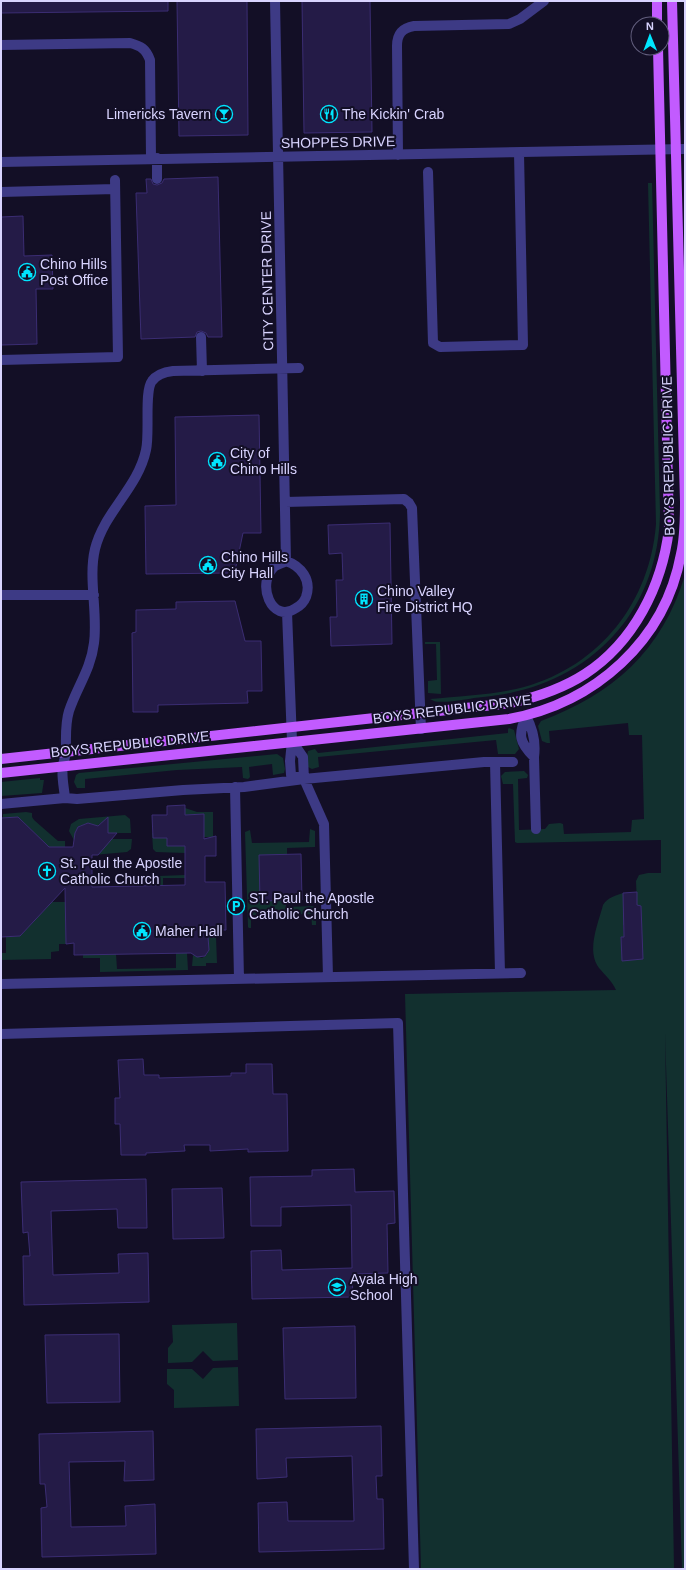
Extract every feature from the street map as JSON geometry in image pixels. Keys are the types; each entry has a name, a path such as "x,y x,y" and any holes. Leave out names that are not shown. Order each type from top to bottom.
{"main road":[{"path":"657,1 657,16"},
{"name":"BOYS REPUBLIC DRIVE","path":"1,773 292,741 421,729 526,716 553,707 588,690 622,663 642,641 659,615 667,598 678,568 684,538 685,502 680,149 672,1"},
{"name":"BOYS REPUBLIC DRIVE","path":"1,759 512,703 546,693 575,680 597,665 618,645 646,606 656,584 666,550 669,521 658,56"}],"street":[{"name":"CITY CENTER DRIVE","path":"275,1 286,561"},
{"path":"398,155 397,40 400,33 406,28 414,26 509,24 520,19 544,1"},
{"path":"1,45 130,44 140,46 147,52 150,60 154,158 157,179"},
{"name":"SHOPPES DRIVE","path":"1,162 680,149"},
{"path":"428,172 433,342 440,347 523,345 519,153"},
{"path":"1,192 115,185 118,357 1,360"},
{"path":"201,337 202,371"},
{"path":"65,798 63,766 66,752 65,730 69,710 87,671 94,644 94,558 97,541 101,532 137,476 144,456 149,434 149,386 156,377 164,373 300,368"},
{"path":"285,502 404,499 412,508 421,729"},
{"path":"286,561 295,564 302,570 306,579 307,588 306,598 300,606 293,611 287,612 282,612 274,607 268,599 266,590 266,580 270,572 276,565 286,561"},
{"path":"1,595 94,595"},
{"path":"287,612 292,741 290,761 291,775 304,779 324,824 328,977"},
{"path":"526,716 521,728 524,746 534,757 536,830"},
{"path":"1,804 65,798 77,799 235,787 484,762 512,762"},
{"path":"495,762 500,973"},
{"path":"235,787 239,979"},
{"path":"1,984 521,973"},
{"path":"1,1034 398,1023 414,1569"}],"green space":[{"path":"648,183 652,183 660,512 656,549 646,584 630,614 609,640 584,662 554,679 520,691 451,701 434,701 430,699 489,694 513,690 551,677 576,664 598,647 616,627 632,604 644,579 652,553 656,524"},
{"path":"685,575 685,1569 682,1569 665,1033 674,1569 421,1569 405,994 616,990 595,961 593,946 603,905 609,898 623,893 623,908 627,925 623,925 624,937 621,937 622,957 624,960 642,959 641,907 637,905 636,881 639,875 661,873 661,840 517,843 515,842 513,784 503,784 501,776 505,772 524,771 528,775 527,778 518,779 519,830 545,829 549,824 560,823 563,824 564,834 631,832 632,820 644,819 642,735 629,735 628,723 549,731 550,743 547,743 542,741 538,726 541,721 567,710 591,697 612,683 631,666 648,647 663,626 675,602"},
{"path":"425,642 440,642 441,694 428,693 428,681 437,680 436,644 425,644"},
{"path":"509,728 514,730 519,749 515,754 498,754 496,740 318,757 319,767 312,769 308,767 308,751 315,749 318,753 508,733"},
{"path":"277,754 283,758 285,769 284,773 273,775 272,764 249,767 250,777 248,779 243,778 242,767 177,770 85,779 85,788 77,788 74,782 76,775 79,773"},
{"path":"40,778 40,780 44,780 42,793 1,796 1,782"},
{"path":"185,808 197,812 213,812 213,837 204,837 204,814 185,815"},
{"path":"26,812 32,813 34,820 58,841 65,841 65,847 49,847 18,817 3,818 3,814"},
{"path":"125,815 130,819 131,833 108,833 107,823 101,823 97,826 88,823 78,827 75,833 75,842 69,831 71,824 79,819"},
{"path":"310,829 315,831 315,847 287,848 287,855 259,856 261,901 286,901 286,907 316,906 316,925 312,925 311,914 251,915 251,928 249,928 245,832 250,830 252,843 309,842"},
{"path":"152,833 167,833 167,846 185,846 185,853 156,852 153,849"},
{"path":"100,839 132,839 131,849 127,852 93,855 93,849"},
{"path":"185,875 185,878 163,878 163,885 152,886 159,876"},
{"path":"52,902 65,902 66,944 59,944 59,951 51,952 51,959 1,960 1,953 6,953 6,937 20,936"},
{"path":"216,937 217,963 206,963 206,966 192,966 193,955 202,958 207,954 209,949 204,938"},
{"path":"109,949 109,954 116,954 117,969 176,968 176,953 187,953 188,970 100,972 100,958 83,958 83,954"},
{"path":"237,1323 238,1360 213,1361 203,1351 192,1362 168,1363 168,1348 173,1342 172,1325"},
{"path":"238,1367 239,1406 174,1408 174,1390 167,1384 167,1369 192,1369 203,1379 213,1368"}],"building":[{"path":"1,1 168,1 168,11 1,13"},
{"path":"177,1 247,1 248,135 179,136"},
{"path":"302,1 370,1 372,132 304,133"},
{"path":"218,177 222,337 208,337 206,333 201,331 197,332 195,337 141,339 136,193 147,193 146,179 151,179 153,184 157,185 162,183 164,179"},
{"name":"Chino Hills Post Office","path":"23,216 24,256 52,255 53,289 36,289 37,344 1,345 1,217"},
{"name":"City of Chino Hills","path":"259,415 261,533 243,533 235,571 229,573 146,574 145,506 176,505 175,417"},
{"name":"Chino Valley Fire District HQ","path":"390,523 392,644 331,646 330,617 337,617 336,580 343,580 342,553 329,554 328,525"},
{"path":"235,601 245,641 261,641 262,691 247,691 248,703 158,705 158,712 133,712 132,633 136,632 136,610 176,609 176,602"},
{"path":"185,805 185,815 204,814 204,839 216,836 216,856 205,856 205,882 225,882 226,930 214,930 214,937 208,937 209,950 205,956 197,957 191,953 74,955 74,943 66,944 65,888 20,936 1,937 1,818 18,817 49,847 73,847 75,833 78,827 88,823 98,826 108,817 108,833 117,833 98,855 92,855 92,887 185,885 185,846 167,846 167,838 153,838 152,815 167,815 167,806"},
{"path":"301,854 302,900 260,901 259,855"},
{"path":"637,892 637,905 641,906 643,959 622,961 621,937 624,937 623,893"},
{"path":"143,1059 144,1075 159,1075 159,1078 231,1076 231,1073 246,1073 246,1064 272,1064 273,1094 287,1094 288,1151 248,1152 248,1149 210,1151 210,1145 184,1145 185,1151 146,1153 146,1155 121,1155 120,1124 115,1124 115,1098 120,1098 118,1060"},
{"path":"354,1169 355,1192 394,1191 395,1223 387,1224 388,1273 352,1274 353,1297 252,1299 251,1251 281,1250 282,1270 352,1268 351,1205 281,1207 281,1226 251,1226 250,1177 312,1176 312,1170"},
{"path":"146,1179 147,1228 118,1228 117,1209 51,1211 53,1275 119,1273 118,1254 148,1253 149,1302 24,1305 23,1256 30,1256 28,1232 23,1233 21,1182"},
{"path":"222,1188 224,1238 173,1239 172,1189"},
{"path":"355,1326 356,1398 285,1399 283,1328"},
{"path":"119,1334 120,1402 47,1403 45,1335"},
{"path":"381,1426 382,1476 376,1476 377,1499 383,1499 384,1549 259,1552 258,1503 287,1502 288,1521 354,1521 352,1456 286,1458 287,1477 257,1479 256,1429"},
{"path":"153,1431 154,1480 124,1481 125,1461 69,1462 71,1527 126,1526 125,1506 155,1504 156,1554 42,1557 41,1508 47,1507 45,1484 40,1484 39,1434"}],"place":[{"name":"Limericks Tavern","path":"224,114"},
{"name":"The Kickin' Crab","path":"329,114"},
{"name":"Chino Hills Post Office","path":"27,272"},
{"name":"City of Chino Hills","path":"217,461"},
{"name":"Chino Hills City Hall","path":"208,565"},
{"name":"Chino Valley Fire District HQ","path":"364,599"},
{"name":"St. Paul the Apostle Catholic Church","path":"47,871"},
{"name":"ST. Paul the Apostle Catholic Church","path":"236,906"},
{"name":"Maher Hall","path":"142,931"},
{"name":"Ayala High School","path":"337,1287"}]}
